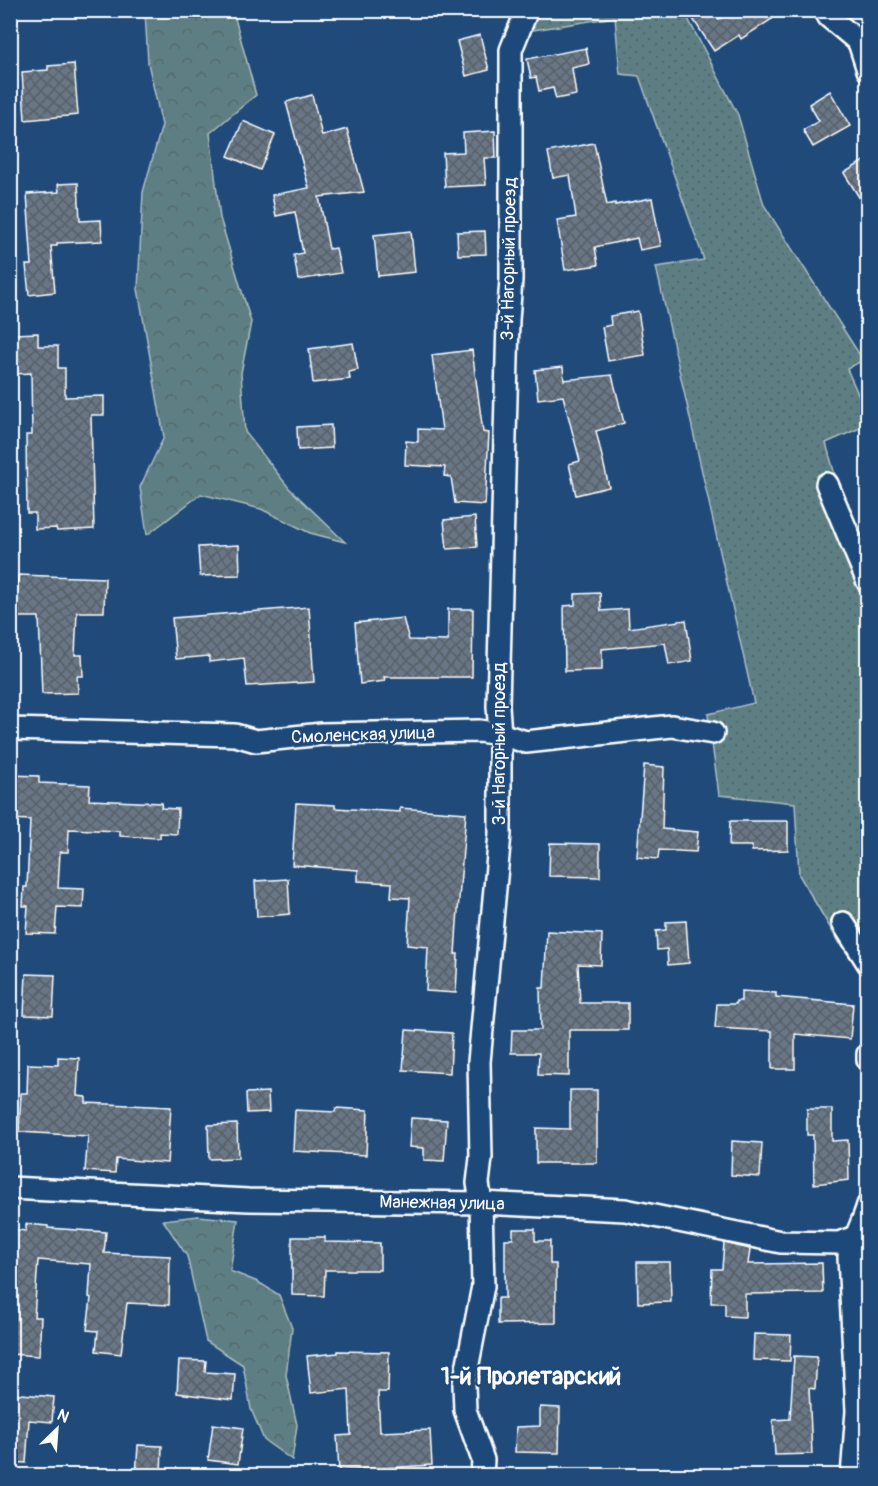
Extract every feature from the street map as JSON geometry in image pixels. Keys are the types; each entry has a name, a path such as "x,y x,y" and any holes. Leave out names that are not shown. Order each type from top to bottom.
{"street":[{"name":"3-й Нагорный проезд","path":"482,1476 483,1460 465,1410 464,1384 483,1286 482,1203 478,1183 481,1158 480,1062 500,834 498,706 507,320 511,280 511,50 527,10"},
{"path":"825,10 829,17 863,39 867,70"},
{"path":"827,484 867,582"},
{"name":"Смоленская улица","path":"10,729 235,735 256,741 322,734 479,731 500,734 526,742 672,726 713,733"},
{"path":"843,923 867,963"},
{"path":"867,1054 867,1060"},
{"name":"Манежная улица","path":"10,1188 248,1200 482,1203 625,1210 781,1242 839,1243 861,1235"},
{"path":"852,1476 857,1411 849,1257 861,1235 867,1205"}],"green space":[{"path":"145,11 233,11 256,95 210,133 220,218 251,322 241,373 245,432 289,488 345,542 310,533 261,509 201,494 147,535 140,487 164,437 138,289 143,192 162,125 148,63"},
{"path":"536,11 684,11 738,115 764,205 863,360 847,369 867,414 867,425 826,443 848,521 867,562 867,980 838,941 799,875 795,803 719,795 708,714 754,703 656,267 704,260 639,76 620,74 615,17 527,31"},
{"path":"198,1216 238,1220 230,1271 258,1282 279,1295 292,1328 286,1375 297,1425 292,1460 264,1440 251,1409 243,1365 206,1341 187,1256 163,1220"}],"building":[{"path":"706,10 714,10 719,19 732,10 786,10 741,39 739,35 714,51 693,19"},
{"path":"480,35 489,70 466,76 457,41"},
{"path":"586,48 589,64 572,68 576,95 556,99 553,88 539,91 536,77 531,78 527,59"},
{"path":"74,64 78,115 25,120 22,72 48,70 48,66"},
{"path":"830,91 850,126 813,147 803,130 819,121 809,104"},
{"path":"312,95 322,136 347,129 364,192 319,197 329,249 336,248 341,273 298,280 294,255 303,253 295,212 276,216 272,195 309,188 286,102"},
{"path":"243,121 275,135 260,170 228,156"},
{"path":"495,131 496,158 484,158 486,185 445,187 443,153 464,152 463,133"},
{"path":"594,143 607,205 652,198 661,246 640,250 637,238 595,247 598,265 565,270 557,220 576,217 570,175 553,178 548,152"},
{"path":"867,159 867,210 844,173"},
{"path":"78,183 80,221 101,220 102,241 57,243 57,246 51,246 55,292 29,295 26,265 32,265 27,194 59,192 58,184"},
{"path":"411,231 415,272 378,276 374,235"},
{"path":"485,231 486,254 458,255 457,232"},
{"path":"638,311 645,355 608,361 602,327 611,325 610,316"},
{"path":"38,333 38,346 58,346 58,368 65,368 65,397 104,396 104,415 91,415 94,529 57,531 56,528 35,529 35,513 27,513 26,435 32,435 31,373 15,374 14,334"},
{"path":"353,343 358,370 349,372 350,379 313,383 309,349"},
{"path":"472,350 483,432 489,433 485,505 455,503 451,477 444,476 445,467 405,465 406,441 418,442 418,429 442,430 432,355"},
{"path":"563,367 564,380 612,375 624,423 596,431 609,487 576,495 569,464 580,461 563,396 538,399 535,370"},
{"path":"331,425 332,448 298,450 297,427"},
{"path":"475,517 477,547 447,549 444,520"},
{"path":"239,545 240,575 200,576 198,547"},
{"path":"18,575 105,578 104,612 77,612 75,655 82,655 83,676 77,676 78,693 42,694 39,617 16,617"},
{"path":"600,593 601,611 628,609 629,628 686,620 692,661 669,665 665,643 602,649 602,670 565,671 564,606 575,605 575,594"},
{"path":"309,607 314,682 247,686 244,658 209,662 209,656 176,659 172,618"},
{"path":"448,609 473,609 472,677 384,677 385,681 360,684 355,623 403,618 409,640 448,641"},
{"path":"644,765 664,767 662,829 698,832 696,852 659,850 658,859 637,857"},
{"path":"10,775 39,776 39,783 90,785 89,800 162,803 161,808 178,809 177,834 160,833 160,838 120,836 120,831 69,829 68,852 60,852 58,888 84,889 83,908 57,907 55,934 26,933 28,906 23,906 24,887 27,887 30,820 10,819"},
{"path":"296,803 400,812 400,808 466,813 455,954 458,954 456,993 426,991 428,947 407,945 410,898 391,897 392,883 358,881 358,870 292,865"},
{"path":"730,821 788,821 788,850 752,851 752,846 729,846"},
{"path":"550,843 600,844 600,877 549,876"},
{"path":"288,879 290,914 257,917 255,881"},
{"path":"686,921 689,963 668,965 667,949 657,950 656,931 666,930 666,922"},
{"path":"547,931 602,934 601,965 578,964 580,1003 628,1003 628,1030 569,1030 569,1076 538,1075 539,1053 511,1053 512,1030 541,1030 540,988 544,988"},
{"path":"26,974 55,975 53,1016 24,1015"},
{"path":"741,991 776,993 776,997 853,1004 850,1039 795,1034 795,1069 772,1069 772,1031 715,1028 717,1004 736,1004 736,1001 741,1001"},
{"path":"406,1030 452,1033 450,1073 403,1070"},
{"path":"58,1057 79,1058 77,1096 86,1097 86,1103 171,1107 167,1163 116,1159 115,1173 85,1171 88,1136 19,1132 21,1093 27,1093 28,1064 58,1065"},
{"path":"570,1090 597,1090 597,1163 536,1163 536,1128 570,1129"},
{"path":"268,1092 269,1112 247,1113 246,1093"},
{"path":"336,1108 368,1110 366,1155 293,1151 295,1110 335,1112"},
{"path":"807,1109 832,1109 832,1141 848,1140 849,1180 814,1184 813,1135 807,1135"},
{"path":"411,1118 447,1120 444,1161 424,1160 424,1148 409,1147"},
{"path":"237,1124 238,1158 209,1159 208,1125"},
{"path":"732,1141 762,1143 760,1177 731,1175"},
{"path":"26,1224 106,1232 104,1253 170,1256 169,1305 127,1303 121,1354 96,1351 98,1331 87,1330 91,1298 89,1297 91,1264 38,1260 34,1317 41,1317 39,1356 10,1354 10,1229 26,1231"},
{"path":"513,1229 535,1229 535,1241 550,1241 550,1264 556,1264 556,1323 498,1324 498,1298 505,1298 505,1239 513,1239"},
{"path":"292,1237 325,1237 325,1242 380,1243 380,1270 325,1270 324,1296 292,1295"},
{"path":"724,1243 750,1249 748,1264 822,1263 823,1293 745,1294 745,1317 725,1316 725,1303 711,1303 712,1269 722,1269"},
{"path":"637,1262 670,1262 671,1302 638,1303"},
{"path":"754,1334 791,1335 790,1361 753,1360"},
{"path":"338,1351 389,1352 388,1392 378,1392 380,1432 430,1430 432,1465 339,1471 337,1436 351,1435 349,1389 311,1393 307,1356 338,1353"},
{"path":"794,1356 817,1357 815,1389 809,1388 812,1454 775,1455 773,1420 790,1419"},
{"path":"179,1360 206,1361 205,1372 235,1374 233,1400 177,1393"},
{"path":"10,1393 54,1397 52,1422 29,1420 26,1463 10,1462"},
{"path":"540,1407 560,1408 559,1453 515,1452 516,1427 540,1426"},
{"path":"213,1424 243,1428 238,1464 208,1460"},
{"path":"138,1445 162,1446 161,1476 136,1476"}],"district":[{"name":"1-й Пролетарский","path":"531,1376"}]}
